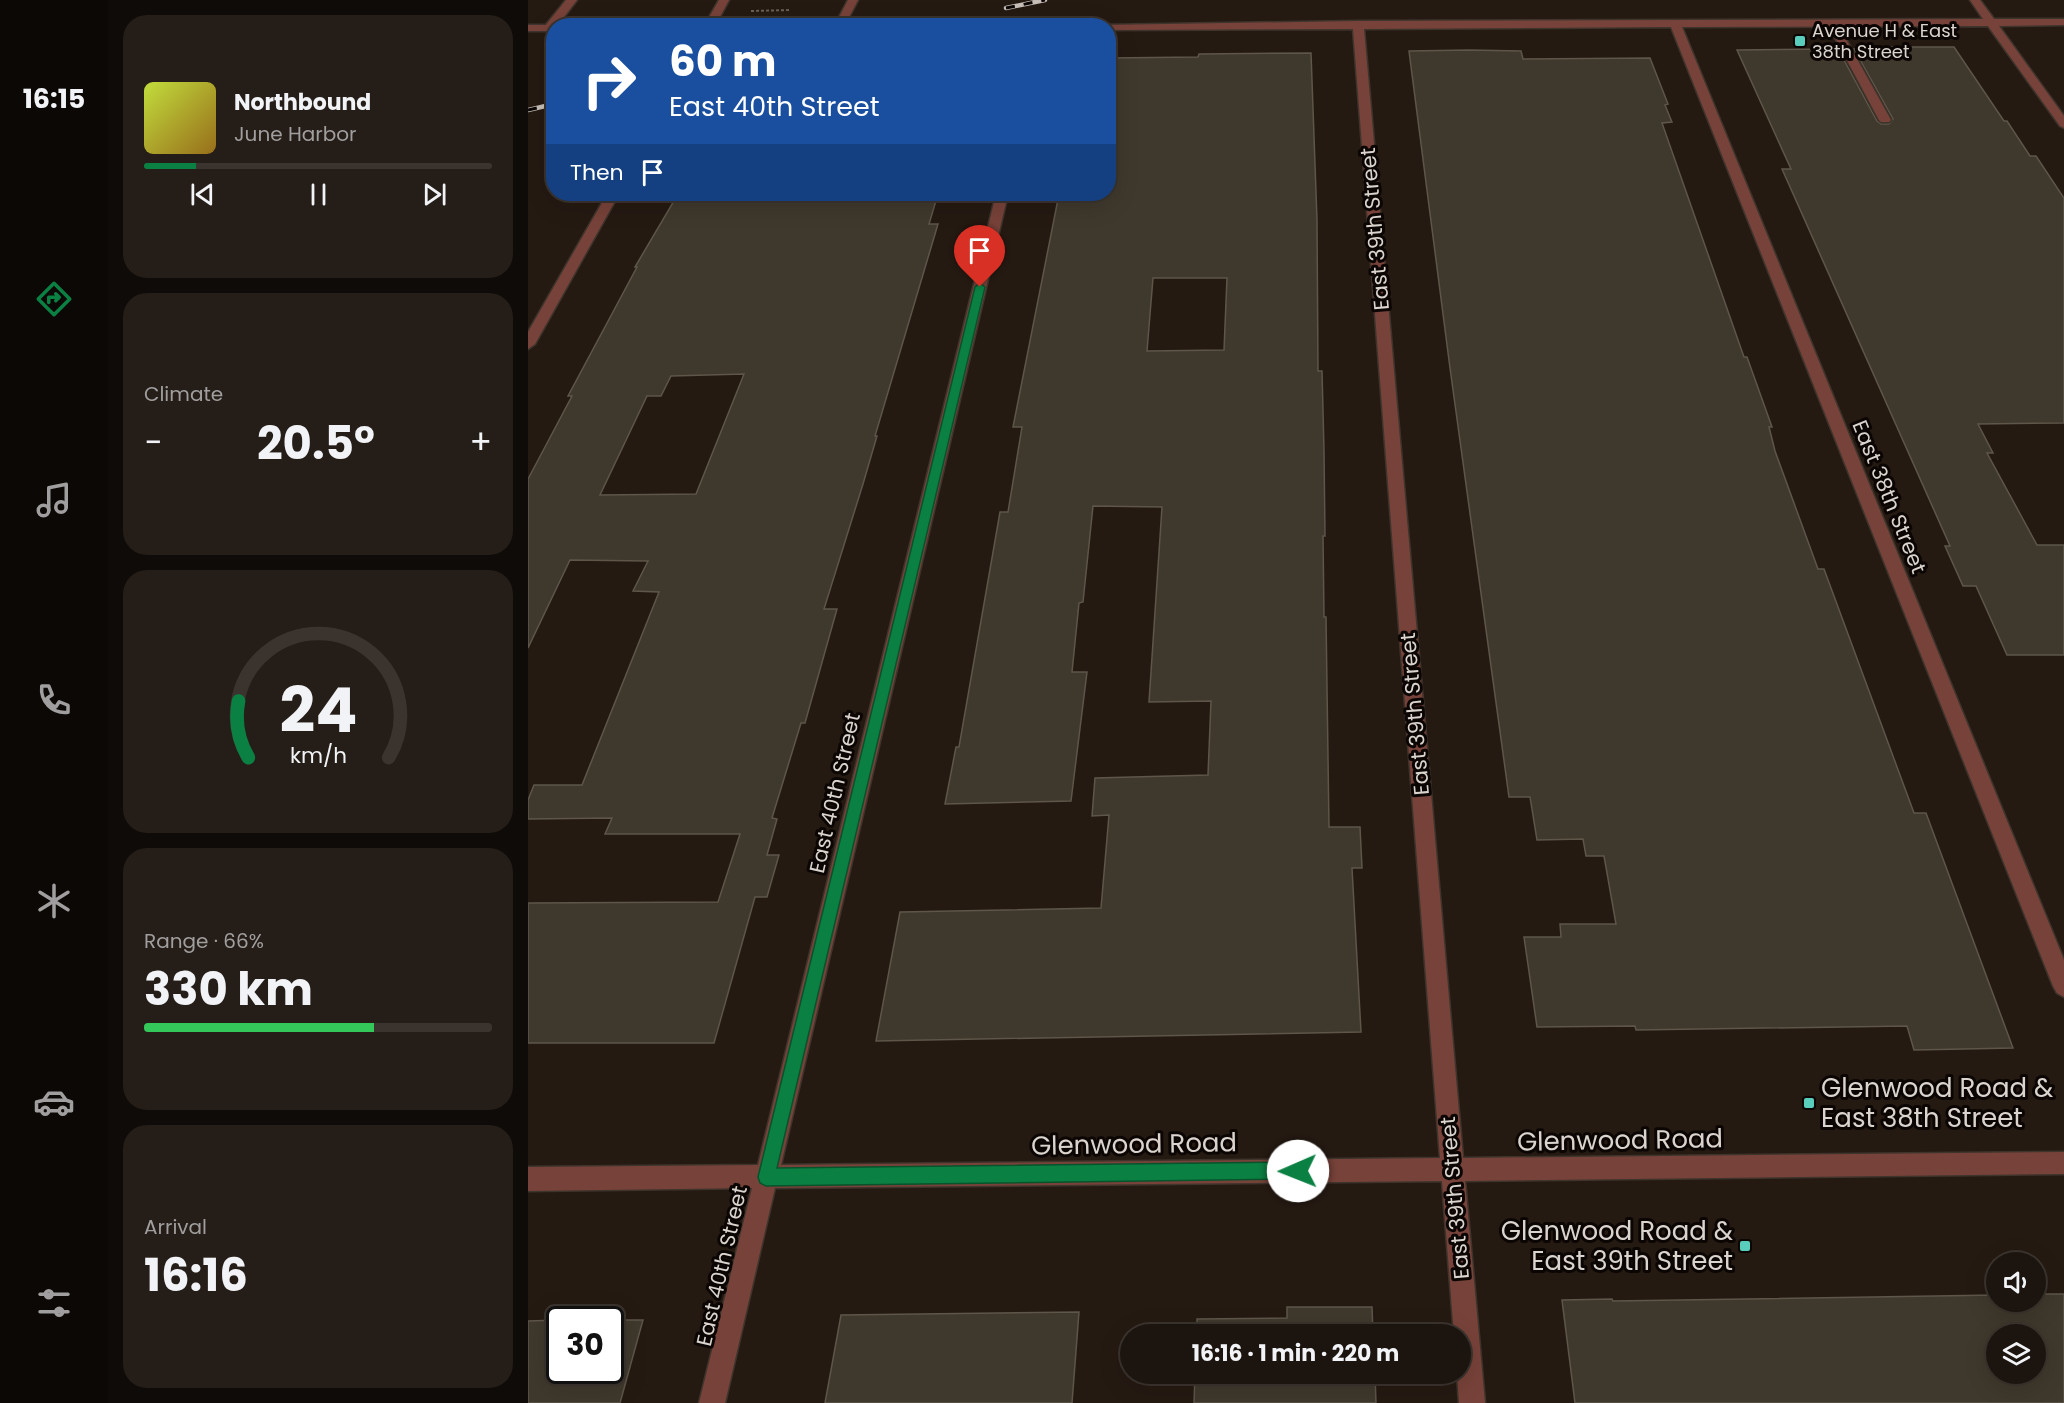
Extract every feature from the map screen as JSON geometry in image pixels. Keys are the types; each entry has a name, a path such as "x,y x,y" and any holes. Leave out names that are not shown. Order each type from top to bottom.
{"street":[{"path":"558,18 572,0"},
{"path":"714,18 724,0"},
{"path":"844,18 854,0"},
{"path":"1975,0 2064,124"},
{"path":"1116,27 2064,22"},
{"path":"1832,23 1884,120"},
{"name":"East 39th Street","path":"1358,24 1472,1403"},
{"name":"East 38th Street","path":"1675,24 2064,986"},
{"path":"528,28 546,28"},
{"path":"528,344 610,201"},
{"name":"East 40th Street","path":"712,1403 1000,201"},
{"name":"Glenwood Road","path":"528,1179 2064,1163"}],"path":[{"path":"760,10 764,4"}],"building":[{"path":"1954,47 2004,121 2007,121 2030,156 2036,156 2064,198 2064,423 1978,424 1993,453 1987,453 2037,545 2064,545 2064,655 2007,655 1976,586 1963,586 1945,546 1950,546 1782,169 1791,169 1737,50 1838,49 1877,121 1881,124 1889,124 1893,119 1854,49"},
{"path":"1409,51 1521,51 1523,59 1650,58 1668,104 1665,105 1672,122 1662,123 1744,357 1747,357 1772,427 1769,427 1775,451 1818,569 1824,569 1914,813 1926,813 2013,1048 1914,1050 1907,1026 1636,1030 1635,1026 1537,1027 1524,937 1561,937 1560,924 1616,924 1604,856 1586,856 1583,839 1537,840 1530,797 1509,797"},
{"path":"1311,53 1317,220 1318,371 1322,371 1324,451 1324,617 1326,617 1329,827 1360,827 1362,868 1352,868 1361,1032 876,1041 900,912 1101,908 1109,815 1092,816 1095,778 1208,775 1211,701 1149,702 1162,507 1093,506 1083,602 1079,603 1072,672 1087,672 1071,801 945,804 956,747 959,747 1000,512 1008,512 1022,427 1013,427 1058,201 1116,201 1116,58 1198,57 1199,54","holes":["1153,278 1227,278 1224,350 1147,351"]},
{"path":"674,201 936,201 929,224 938,224 863,484 824,609 837,609 805,723 801,723 772,818 777,819 767,855 779,855 767,897 755,897 714,1043 528,1043 528,903 718,902 740,834 605,834 612,818 528,819 528,800 534,785 582,785 659,592 633,591 648,561 570,560 528,648 528,479 572,396 568,396 637,267 635,267","holes":["744,374 696,494 600,495 647,396 661,396 671,376"]},
{"path":"2046,1294 2064,1294 2064,1403 1575,1403 1562,1300 1612,1299 1613,1301 1986,1295 1986,1312 2046,1312"},
{"path":"1287,1307 1372,1307 1373,1324 1197,1324 1197,1319 1287,1318"},
{"path":"1079,1312 1072,1403 825,1403 841,1315"},
{"path":"546,1320 546,1384 624,1384 624,1320 643,1320 620,1403 528,1403 528,1321"},
{"path":"1195,1384 1375,1384 1376,1403 1194,1403"}],"railway":[{"path":"1006,8 1045,0"},
{"path":"528,110 546,106"}],"place":[{"name":"Avenue H & East 38th Street","path":"1800,41"},
{"name":"Glenwood Road & East 38th Street","path":"1809,1103"},
{"name":"Glenwood Road & East 39th Street","path":"1745,1246"}],"route":[{"path":"980,287 766,1177 1298,1171"}]}
